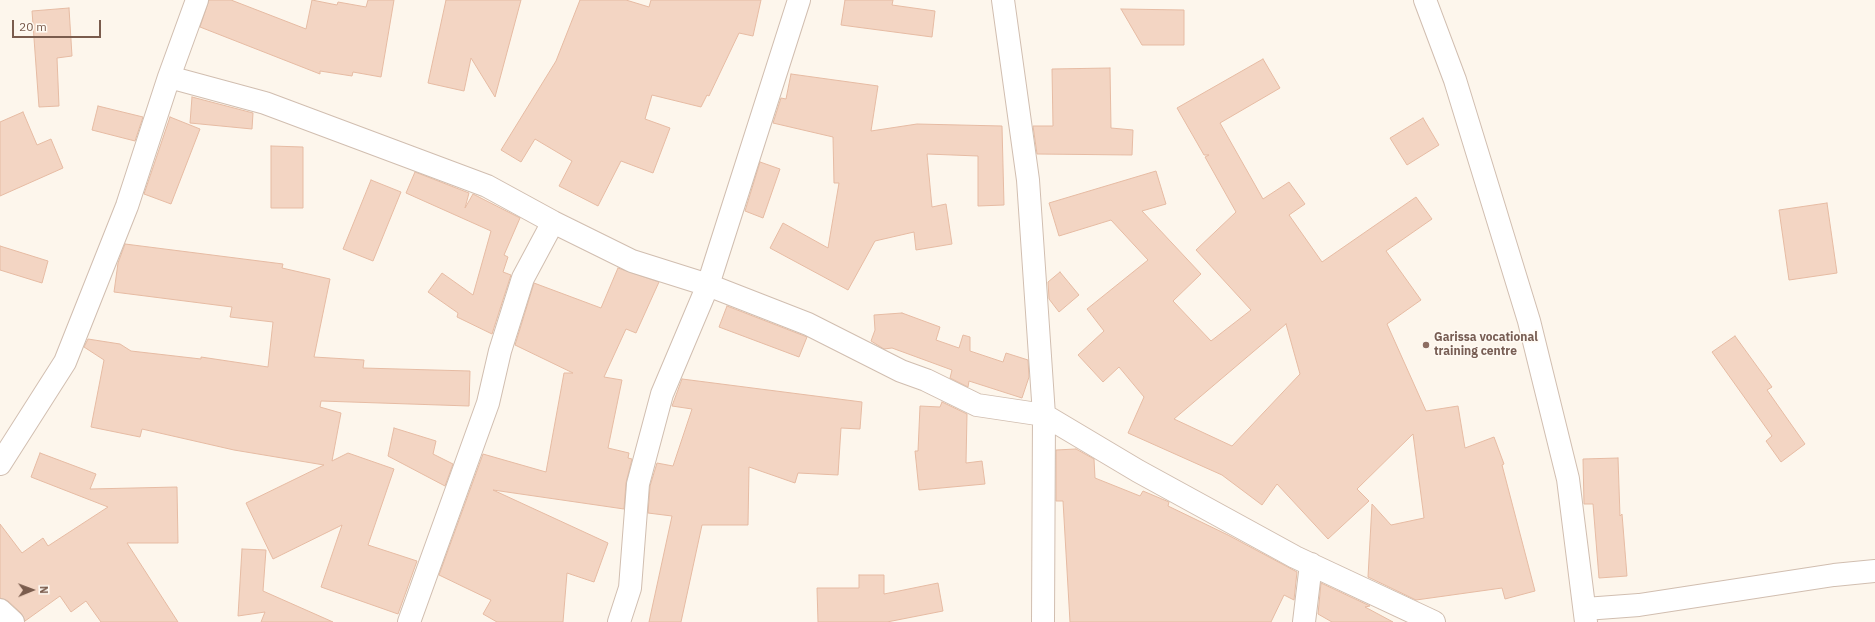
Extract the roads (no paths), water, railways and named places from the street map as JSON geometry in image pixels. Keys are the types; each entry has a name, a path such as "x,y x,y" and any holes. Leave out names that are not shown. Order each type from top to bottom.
{"street":[{"path":"0,464 66,362 127,206 169,77 197,0"},
{"path":"619,622 630,588 638,484 662,394 708,285 799,0"},
{"path":"1003,0 1028,180 1044,415 1042,622"},
{"path":"1424,0 1455,80 1529,321 1568,479 1586,615 1639,605 1834,575 1875,571"},
{"path":"169,77 265,103 392,149 487,186 553,222 632,261 708,285 808,324 901,371 926,380 976,405 1044,415 1138,471 1311,564 1434,622"},
{"path":"409,622 488,404 500,351 523,278 553,222"},
{"path":"1304,622 1311,564"},
{"path":"0,610 13,622"}],"place":[{"name":"Garissa vocational training centre","path":"1426,345"}]}
